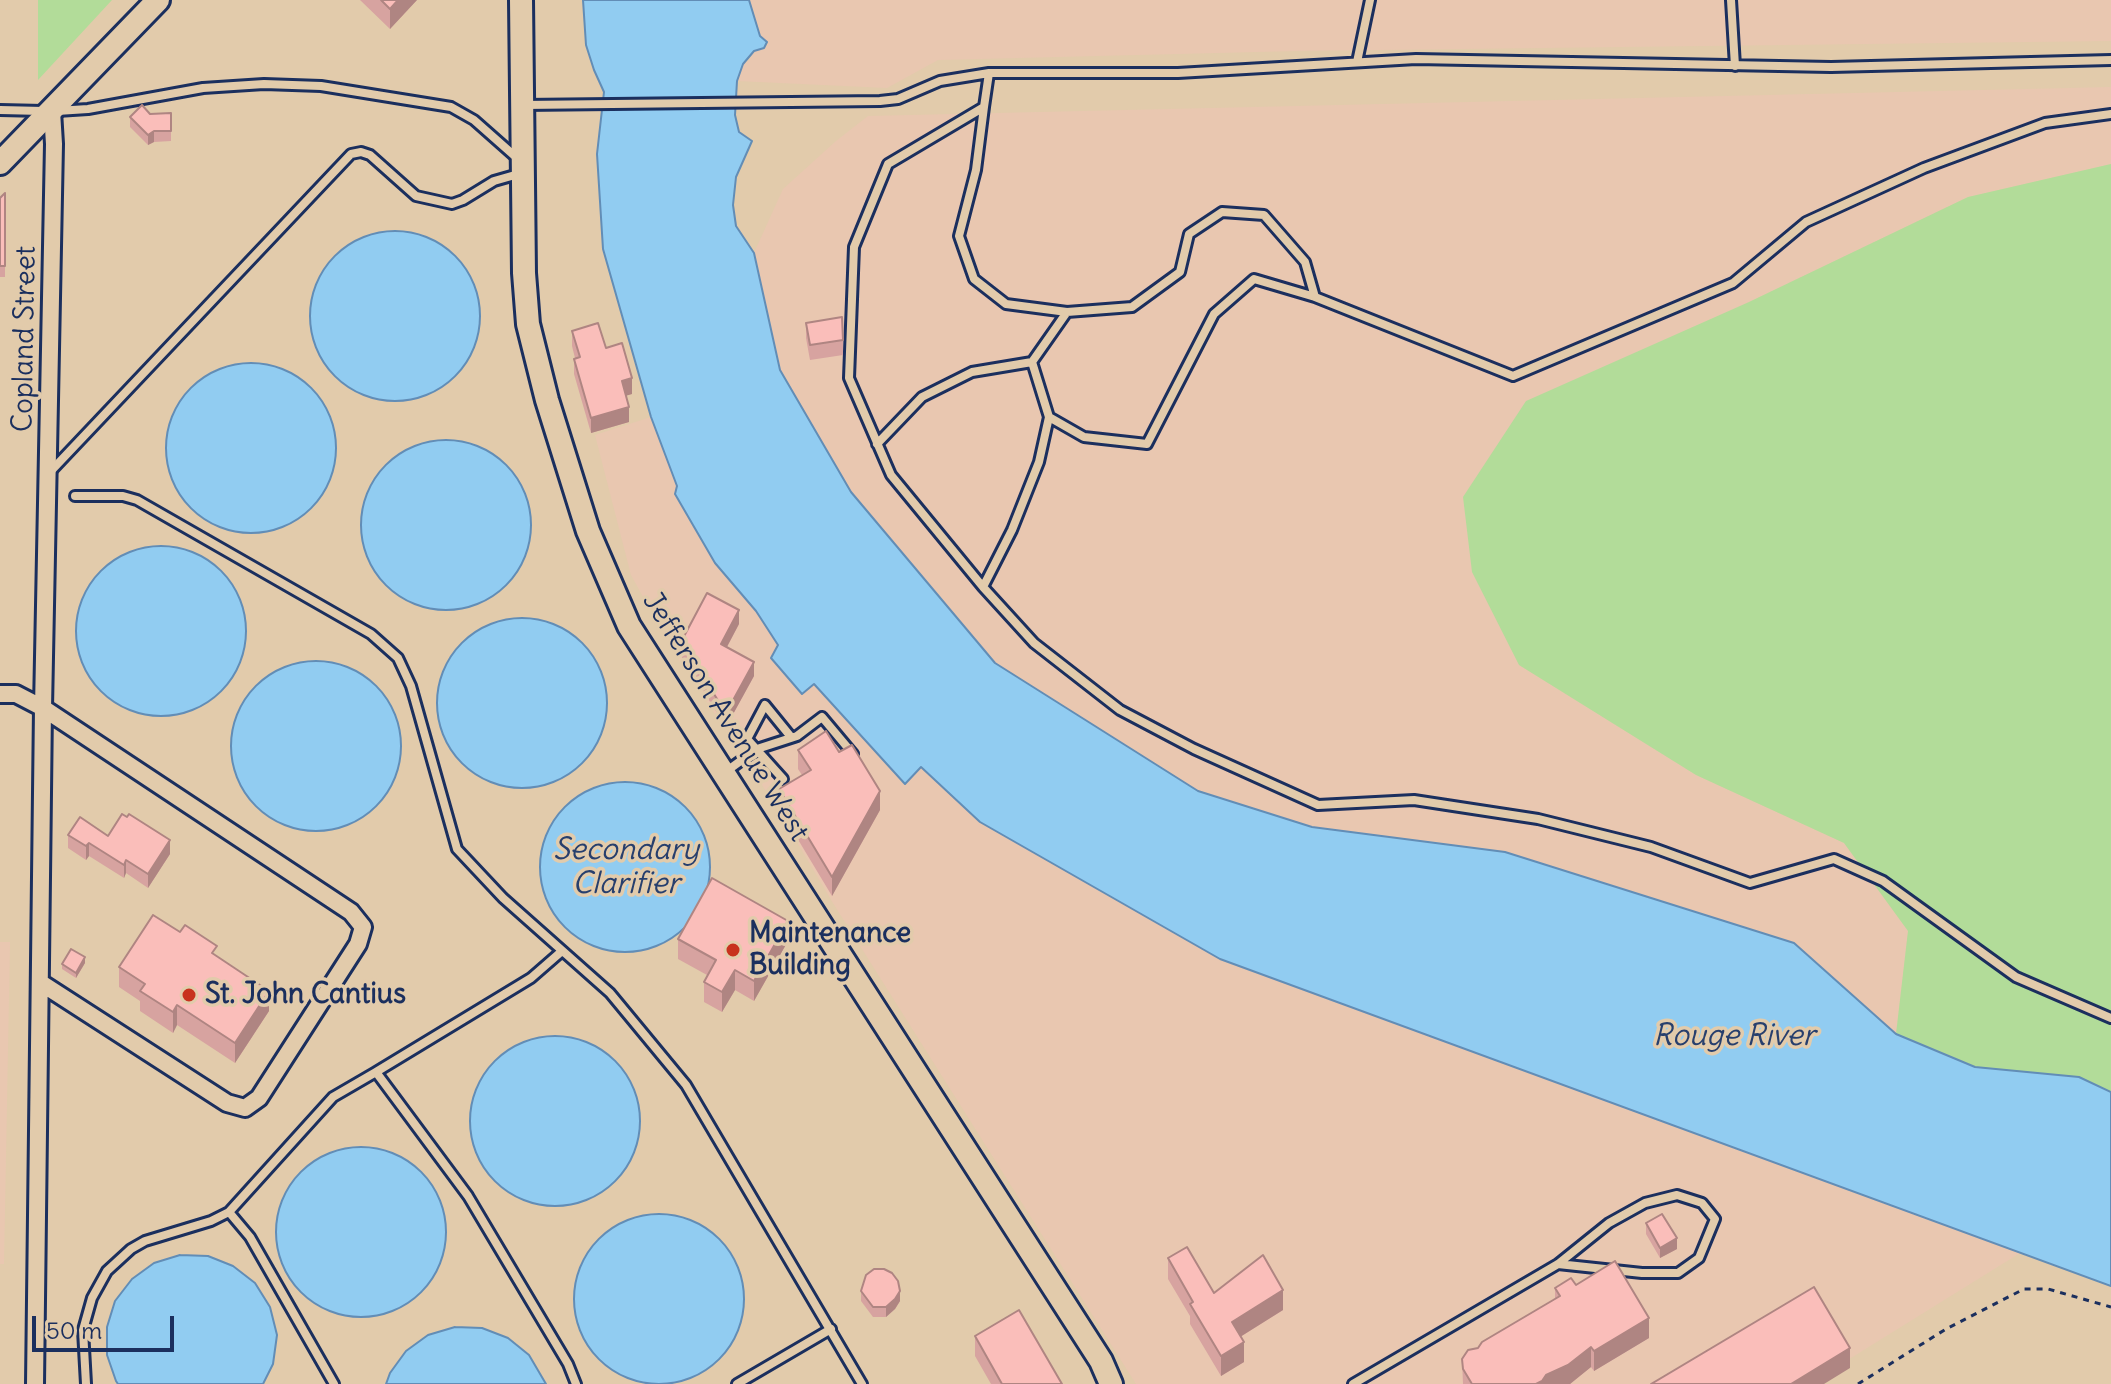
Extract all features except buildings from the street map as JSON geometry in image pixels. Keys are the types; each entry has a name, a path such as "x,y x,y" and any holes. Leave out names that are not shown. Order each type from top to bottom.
{"main road":[{"path":"0,163 158,0"},
{"name":"Jefferson Avenue West","path":"521,0 524,273 528,324 547,400 588,531 629,626 1101,1361 1111,1384"}],"street":[{"name":"Copland Street","path":"36,1383 43,708 54,144 52,111"},
{"path":"0,694 16,694 43,708 351,912 363,927 358,944 259,1098 245,1108 227,1103 41,983"}],"lane":[{"path":"1357,62 1370,0"},
{"path":"1731,0 1735,66"},
{"path":"522,105 898,99 929,84 989,73 1178,73 1416,59 1831,67 2111,60"},
{"path":"989,73 976,170 959,236 974,279 1006,304 1067,312 1132,307 1180,272 1189,234 1222,212 1264,215 1305,262 1315,297"},
{"path":"0,110 88,109 162,94 264,84 356,89 451,107 474,120 523,168 452,204 416,196 370,155 361,152 351,154 49,473"},
{"path":"984,107 888,164 854,247 849,378 891,475 983,587 1034,643 1120,710 1194,749 1318,805 1414,800 1538,819 1651,847 1750,883 1834,859 1883,881 2016,977 2111,1018"},
{"path":"1049,417 1084,437 1147,444 1214,314 1254,279 1315,297 1513,376 1733,283 1806,222 1924,168 2045,123 2111,114"},
{"path":"877,444 922,397 972,372 1032,362 1067,312"},
{"path":"983,587 1012,530 1039,462 1049,417 1032,362"},
{"path":"75,496 123,496 137,500 386,645 405,669 411,686 457,849 503,898 610,993 686,1085 862,1384"},
{"path":"783,779 747,739 765,705 791,737"},
{"path":"723,774 757,749 791,737 822,717 857,759"},
{"path":"86,1384 85,1321 92,1298 107,1271 131,1249 145,1241 211,1221 229,1212 333,1097 531,978 562,951"},
{"path":"376,1072 468,1196 568,1364 576,1384"},
{"path":"1353,1384 1558,1264 1609,1223 1645,1203 1677,1195 1702,1203 1715,1219 1699,1258 1678,1273 1642,1273 1558,1264"},
{"path":"229,1212 250,1237 334,1384"},
{"path":"737,1384 831,1329"}],"path":[{"path":"1858,1384 1946,1329 2024,1289 2048,1289 2111,1307"}],"shaded area":[{"path":"749,0 2111,0 2111,41 1297,51 938,60 887,88 737,81 743,64 754,51 764,48"},
{"path":"2111,87 2111,164 1968,197 1749,302 1519,665 1696,775 1844,843 1908,931 1896,1034 1793,943 1505,852 1312,827 1198,791 995,663 851,492 780,370 754,253 783,189 868,116"},
{"path":"651,417 677,486 675,494 715,563 756,611 778,645 771,658 803,694 813,684 904,784 920,767 980,822 1220,959 2020,1253 1809,1384 1136,1384 833,903 774,803 673,651 631,575 595,435"},
{"path":"0,942 10,942 4,1264 0,1264"}],"green space":[{"path":"38,0 112,0 38,80"},
{"path":"2111,164 2111,1092 2079,1077 1975,1067 1896,1034 1908,931 1844,843 1696,775 1519,665 1472,572 1463,497 1526,401 1749,302 1968,197"}],"water":[{"name":"Rouge River","path":"583,0 749,0 760,36 767,42 743,64 737,81 735,115 739,132 752,141 736,177 733,205 736,226 754,253 780,370 851,492 995,663 1198,791 1312,827 1505,852 1794,943 1896,1034 1975,1067 2079,1077 2111,1092 2111,1286 1220,959 980,822 921,767 905,784 814,684 802,694 771,658 778,645 756,611 715,563 675,494 677,486 651,417 603,249 597,154 604,92 586,45"},
{"path":"395,231 427,238 455,256 473,284 480,316 473,348 455,376 427,394 395,401 363,394 335,376 317,348 310,316 317,284 335,256 363,238"},
{"path":"251,363 283,370 311,388 329,416 336,448 329,480 311,508 283,526 251,533 219,526 191,508 173,480 166,448 173,416 191,388 219,370"},
{"path":"446,440 478,447 506,465 524,493 531,525 524,557 506,585 478,603 446,610 414,603 386,585 368,557 361,525 368,493 386,465 414,447"},
{"path":"161,546 193,553 221,571 239,599 246,631 239,663 221,691 193,709 161,716 129,709 101,691 83,663 76,631 83,599 101,571 129,553"},
{"name":"Secondary Clarifier","path":"522,618 554,625 582,643 600,671 607,703 600,735 582,763 554,781 522,788 490,781 462,763 444,735 437,703 444,671 462,643 490,625"},
{"path":"316,661 348,668 376,686 394,714 401,746 394,778 376,806 348,824 316,831 284,824 256,806 238,778 231,746 238,714 256,686 284,668"},
{"name":"Secondary Clarifier","path":"625,782 657,789 685,807 703,835 710,867 703,899 685,927 657,945 625,952 593,945 565,927 547,899 540,867 547,835 565,807 593,789"},
{"path":"555,1036 587,1043 615,1061 633,1089 640,1121 633,1153 615,1181 587,1199 555,1206 523,1199 495,1181 477,1153 470,1121 477,1089 495,1061 523,1043"},
{"path":"361,1147 393,1154 421,1172 439,1200 446,1232 439,1264 421,1292 393,1310 361,1317 329,1310 301,1292 283,1264 276,1232 283,1200 301,1172 329,1154"},
{"path":"659,1214 691,1221 719,1239 737,1267 744,1299 737,1331 719,1359 691,1377 659,1384 627,1377 599,1359 581,1331 574,1299 581,1267 599,1239 627,1221"},
{"path":"180,1255 208,1256 233,1266 255,1283 270,1307 277,1335 273,1364 263,1384 118,1384 116,1381 107,1355 107,1327 115,1301 132,1279 154,1263"},
{"path":"455,1327 482,1328 508,1338 529,1355 546,1384 386,1384 406,1351 428,1335"}],"place":[{"name":"Maintenance Building","path":"733,950"},
{"name":"St. John Cantius","path":"189,995"}]}
